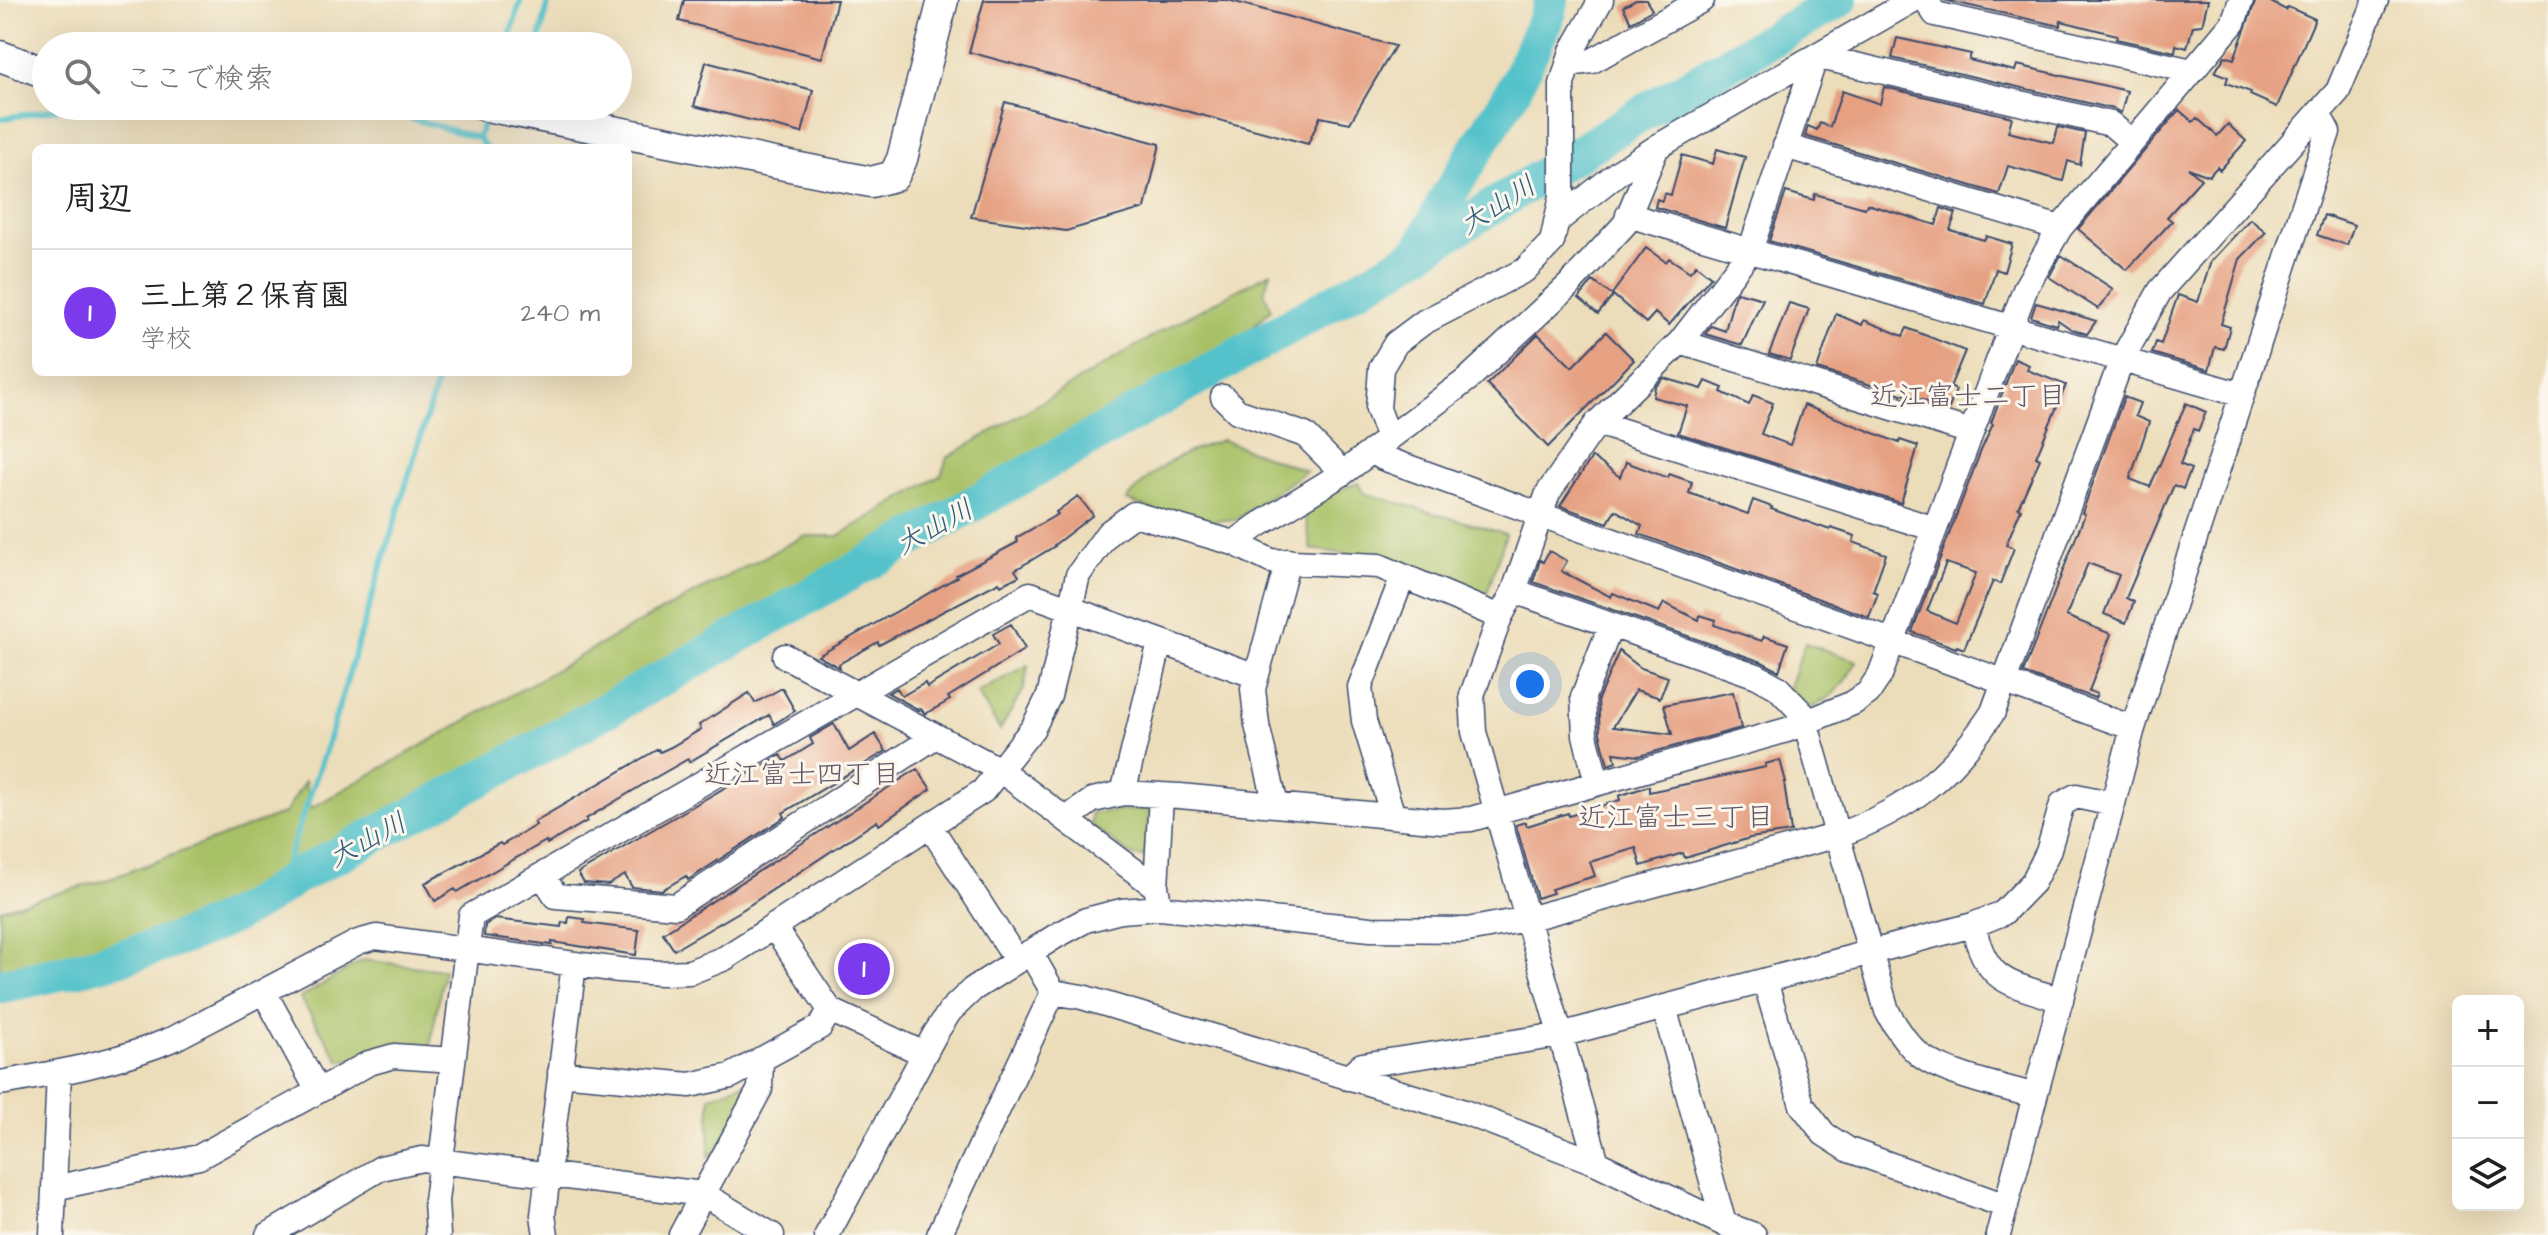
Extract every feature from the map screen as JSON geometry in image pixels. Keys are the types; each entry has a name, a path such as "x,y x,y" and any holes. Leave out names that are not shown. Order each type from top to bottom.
{"street":[{"path":"557,120 871,182 894,176 902,159 943,0"},
{"path":"1601,0 1572,51 1562,84 1562,196 1552,242 1525,270 1424,322 1396,343 1381,368 1378,409 1383,458 2133,728"},
{"path":"1568,64 1592,61 1702,0"},
{"path":"1556,222 1620,171 1657,147 1913,0"},
{"path":"1926,0 1935,14 2192,71"},
{"path":"1066,819 1093,800 1123,793 1443,821 1471,819 1787,730 1853,703 1868,693 1880,675 2026,287 2060,228 2233,23 2241,0"},
{"path":"827,1235 950,1011 973,989 1086,920 1158,897 1371,929 1467,930 1527,919 1838,835 1875,822 1904,806 1941,777 1971,746 1993,712 2122,359 2160,291 2338,91 2369,1"},
{"path":"0,56 32,68"},
{"path":"1816,56 2111,124 2132,142"},
{"path":"1597,1163 1474,732 1472,695 1500,617 1514,591 1548,493 1597,423 1680,342 1750,251 1816,56"},
{"path":"1998,1235 2133,728 2328,132 2318,113"},
{"path":"1785,146 2060,228"},
{"path":"1234,543 1343,473 1468,379 1569,285 1625,224 1657,147"},
{"path":"1628,215 2242,395"},
{"path":"1680,342 1971,432"},
{"path":"1223,397 1237,411 1305,435 1343,473"},
{"path":"1597,423 1935,529"},
{"path":"0,1083 59,1073 147,1050 358,942 376,937 661,973 690,972 725,958 983,791 1033,728 1049,696 1078,575 1108,533 1134,514 1234,543 1271,561 1379,566 1500,617"},
{"path":"1276,805 1257,725 1253,689 1288,561"},
{"path":"1393,816 1364,721 1360,687 1403,576"},
{"path":"1514,591 1757,676 1777,687 1803,714 1806,722 1887,1011 1900,1035 1922,1057 1941,1067 2035,1096"},
{"path":"438,1235 436,1201 471,916 1030,594 1256,676"},
{"path":"1597,783 1585,735 1583,697 1611,625"},
{"path":"1123,793 1160,642"},
{"path":"785,656 1000,770 1066,819 1158,897"},
{"path":"542,875 556,896 676,906 936,736"},
{"path":"1158,897 1161,795"},
{"path":"1348,1078 1362,1065 1560,1035 1973,925 2003,913 2033,882 2048,852 2062,804 2076,796 2113,804"},
{"path":"930,826 1024,957 1053,992 1082,997 1464,1112 1597,1163 1724,1224 1754,1235"},
{"path":"1973,925 1986,964 2005,981 2061,1000"},
{"path":"774,927 830,1010 924,1054"},
{"path":"546,1235 543,1215 574,964"},
{"path":"1765,981 1802,1105 1824,1134 1849,1150 2006,1206"},
{"path":"264,992 318,1091"},
{"path":"939,1235 1053,992"},
{"path":"1664,1007 1724,1224"},
{"path":"560,1073 690,1085 731,1076 820,1027 830,1010"},
{"path":"54,1188 199,1157 369,1063 394,1056 453,1060"},
{"path":"681,1235 760,1089 761,1059"},
{"path":"52,1235 59,1073"},
{"path":"268,1235 381,1168 422,1159 703,1194 772,1235"}],"green space":[{"path":"1271,272 1264,292 1271,309 1190,389 487,792 299,892 31,988 0,995 0,909 109,879 285,813 305,781 311,808 644,620 804,536 838,536 941,475 947,458 1170,326"},
{"path":"1222,440 1306,471 1237,519 1185,523 1127,500 1169,462"},
{"path":"1358,483 1364,493 1506,534 1487,593 1471,601 1348,554 1311,549 1304,509 1330,493"},
{"path":"1805,643 1857,661 1838,689 1810,708 1784,700"},
{"path":"1028,665 1024,689 1000,730 977,693"},
{"path":"1150,809 1145,857 1132,856 1091,825 1091,813"},
{"path":"363,960 444,970 430,1047 340,1061 300,998"},
{"path":"744,1083 748,1089 719,1150 709,1157 710,1097"}],"building":[{"path":"684,0 837,0 822,58 679,21"},
{"path":"984,0 1228,0 1395,46 1350,123 1320,117 1308,144 969,52"},
{"path":"1636,0 1646,0 1652,10 1631,22 1623,7"},
{"path":"1944,0 2208,0 2202,25 2193,26 2187,48 2176,45 2175,52 2116,39 2117,35 2061,21 2060,26"},
{"path":"2256,0 2267,0 2315,19 2277,107 2250,95 2251,92 2226,83 2228,77 2215,72 2225,56 2234,59"},
{"path":"1897,38 1971,54 1969,60 2015,71 2017,65 2127,91 2121,113 1892,58"},
{"path":"706,62 813,90 802,133 694,106"},
{"path":"1884,87 2012,117 2008,132 2054,143 2058,127 2085,133 2080,165 2068,161 2063,181 2008,166 1999,194 1805,136 1808,126 1817,130 1820,123 1830,127 1842,91 1880,104"},
{"path":"1005,102 1160,144 1145,208 1066,231 971,217"},
{"path":"2179,110 2193,122 2197,118 2217,136 2228,124 2246,141 2220,170 2217,167 2209,176 2188,168 2201,179 2167,217 2172,221 2127,270 2078,229"},
{"path":"1717,149 1745,157 1725,228 1655,207 1657,199 1662,201 1664,193 1671,195 1682,155 1713,164"},
{"path":"1786,192 1814,200 1815,194 1865,208 1867,204 1936,225 1941,208 1956,213 1950,230 2012,244 2004,272 1996,269 1985,304 1769,241"},
{"path":"2324,215 2354,225 2347,245 2317,235"},
{"path":"2250,219 2266,232 2240,259 2221,324 2230,327 2224,349 2215,347 2209,370 2152,353 2156,342 2161,344 2178,295 2198,302 2211,261"},
{"path":"1646,248 1666,262 1669,258 1690,272 1696,265 1711,277 1669,325 1655,313 1646,323 1612,294"},
{"path":"2061,255 2113,289 2098,309 2049,277"},
{"path":"1593,281 1613,296 1598,314 1579,298"},
{"path":"1737,292 1763,299 1742,345 1705,334 1711,326 1725,331"},
{"path":"1789,303 1809,309 1790,360 1769,354"},
{"path":"2036,303 2096,321 2087,334 2071,329 2058,320 2056,325 2031,317"},
{"path":"1836,314 1862,325 1864,320 1903,336 1907,328 1965,351 1950,387 1956,390 1949,408 1817,369"},
{"path":"1606,332 1634,360 1548,447 1487,384 1538,334 1572,367"},
{"path":"2015,359 2029,365 2027,370 2066,385 2036,457 2040,459 2018,508 2021,509 2006,545 2014,548 2000,584 1993,581 1964,649 1956,648 1912,632","holes":["1946,563 1976,573 1956,623 1927,611"]},
{"path":"1664,378 1702,389 1706,381 1749,405 1753,395 1773,403 1761,434 1790,445 1804,405 1899,443 1900,440 1918,446 1901,503 1678,433 1687,406 1653,397 1655,387"},
{"path":"2124,397 2140,403 2135,416 2149,422 2130,479 2150,487 2186,403 2206,412 2198,431 2194,429 2180,464 2191,469 2183,489 2174,485 2126,598 2134,602 2126,623 2104,614 2119,575 2088,563 2066,616 2111,634 2089,691 2097,694 2095,698 2023,673 2085,514 2082,513"},
{"path":"1592,457 1620,477 1626,462 1668,478 1669,474 1692,482 1689,493 1748,514 1753,500 1830,530 1855,536 1853,542 1886,554 1873,591 1878,593 1869,617 1639,534 1642,526 1615,510 1608,523 1560,506"},
{"path":"1078,496 1093,515 1055,546 1015,570 1019,576 1001,585 999,582 879,645 878,642 839,664 840,668 818,656 1018,542 1016,538 1058,514 1056,512"},
{"path":"1549,551 1567,561 1561,571 1611,597 1613,593 1659,612 1664,603 1699,620 1700,615 1716,620 1714,625 1762,641 1764,636 1788,644 1779,671 1762,662 1533,582 1540,560 1543,562"},
{"path":"1011,624 1025,649 948,697 950,700 938,707 925,714 888,693 897,688 902,696 925,683 927,687 999,644 993,634"},
{"path":"1619,651 1641,668 1668,677 1660,698 1636,690 1613,727 1672,734 1664,705 1733,692 1741,728 1639,756 1614,753 1616,762 1608,765 1600,733 1598,699"},
{"path":"782,688 795,711 774,724 769,715 689,762 688,759 644,784 547,844 546,841 457,892 455,889 435,901 425,883 500,843 502,845 536,825 534,822 658,749 660,752 671,747 749,693 755,703"},
{"path":"834,724 849,751 875,734 886,751 783,813 785,817 688,880 686,876 662,890 632,887 625,875 608,885 584,883 578,873 781,755 785,761 813,744 810,738"},
{"path":"1780,760 1786,782 1791,832 1750,838 1685,858 1683,853 1641,866 1636,848 1590,862 1595,876 1551,889 1553,893 1537,898 1516,825 1525,822 1527,826 1568,813 1569,816 1620,800 1619,796 1649,786 1649,792 1766,767 1765,764"},
{"path":"917,769 931,789 879,825 877,821 739,912 674,950 663,933"},
{"path":"569,917 585,919 584,923 639,930 636,955 552,942 552,945 484,936 485,925 495,919 561,927 562,922 568,923"}],"waterway":[{"path":"511,32 521,0"},
{"path":"541,32 549,0"},
{"path":"1419,252 1446,199 1513,91 1549,12 1551,0"},
{"name":"大山川","path":"0,986 114,959 192,934 229,918 294,878 542,746 1397,266 1649,109 1840,0"},
{"path":"0,119 32,113"},
{"path":"417,120 478,138 483,144"},
{"path":"478,138 484,120"},
{"path":"277,891 330,736 439,376"}],"place":[{"name":"三上第２保育園","path":"864,969"}],"district":[{"name":"近江富士二丁目","path":"1968,395"},
{"name":"近江富士四丁目","path":"802,773"},
{"name":"近江富士三丁目","path":"1676,816"}]}
